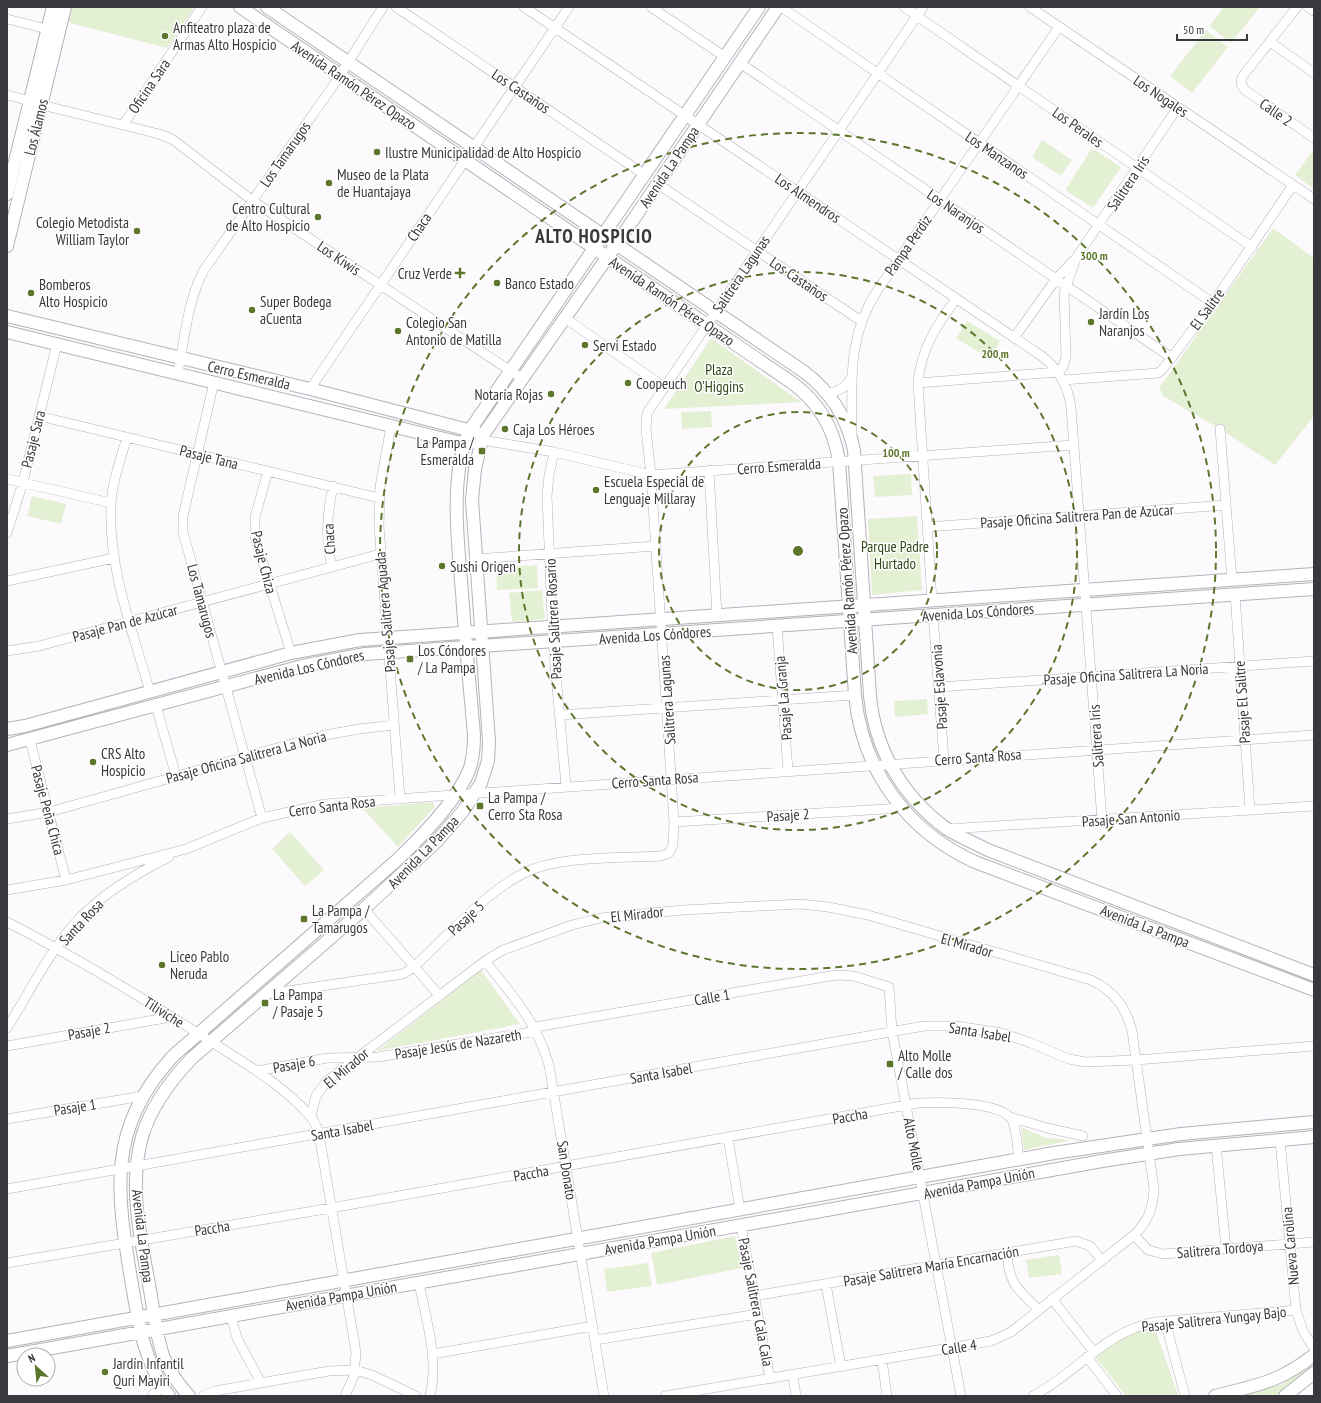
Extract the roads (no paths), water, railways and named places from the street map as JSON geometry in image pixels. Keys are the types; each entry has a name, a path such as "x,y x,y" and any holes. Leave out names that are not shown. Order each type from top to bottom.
{"street":[{"name":"Los Álamos","path":"7,246 36,103 53,7"},
{"name":"Los Álamos","path":"7,194 10,170 36,103 65,7"},
{"name":"Oficina Sara","path":"123,125 202,7"},
{"name":"Avenida Ramón Pérez Opazo","path":"240,7 791,382 810,397 830,427 838,450 855,695 860,727 874,764 886,786 902,808 920,827 940,843 975,862"},
{"name":"Avenida Ramón Pérez Opazo","path":"267,7 808,374 828,393 842,415 852,439 871,708 880,742 889,763 916,801 948,830 988,850"},
{"name":"Los Tamarugos","path":"178,373 191,310 201,276 208,263 253,201 261,187 340,75 383,7"},
{"name":"Los Castaños","path":"396,7 645,175"},
{"name":"Los Almendros","path":"524,7 1043,357 1060,376 1071,407 1074,445"},
{"name":"Chaca","path":"310,389 569,7"},
{"path":"651,7 725,57"},
{"name":"Avenida La Pampa","path":"166,1391 150,1365 140,1332 120,1208 120,1169 129,1128 143,1096 164,1066 198,1034 397,860 428,829 455,795 470,768 474,749 457,510 459,476 464,443 470,430 759,7"},
{"name":"Avenida La Pampa","path":"189,1396 168,1367 161,1348 141,1239 136,1196 137,1166 142,1136 154,1107 180,1071 211,1042 364,909 437,841 476,792 486,770 489,741 480,632 472,500 475,469 484,440 523,378 780,7"},
{"name":"Los Manzanos","path":"780,7 1212,303"},
{"name":"Los Perales","path":"904,7 1252,246"},
{"name":"Salitrera Lagunas","path":"669,854 673,845 674,822 672,779 646,420 650,407 923,7"},
{"name":"Los Nogales","path":"1030,7 1293,185"},
{"path":"1297,7 1270,42 1314,73"},
{"path":"1308,7 1314,11"},
{"path":"7,19 48,29"},
{"name":"Pampa Perdiz","path":"852,439 852,376 854,348 861,321 874,296 1059,27"},
{"name":"Calle 2","path":"1270,42 1242,76 1241,84 1245,90 1314,138"},
{"name":"Los Naranjos","path":"740,63 1172,358"},
{"name":"Los Kiwis","path":"7,95 164,135 172,139 253,201 523,378"},
{"name":"Salitrera Iris","path":"1014,338 1056,279 1076,258 1178,108"},
{"name":"Los Castaños","path":"658,184 861,321"},
{"path":"1293,185 1314,199"},
{"name":"El Salitre","path":"918,384 1060,376 1158,373 1172,358 1212,303 1293,185"},
{"name":"Salitrera Iris","path":"1060,376 1066,357 1064,308 1066,285 1076,258"},
{"path":"932,601 918,384 921,360 929,338 956,299"},
{"name":"Cerro Esmeralda","path":"7,316 180,359 310,389 470,430 484,440"},
{"path":"565,318 664,387"},
{"path":"25,336 28,321"},
{"path":"43,341 47,325"},
{"name":"Cerro Esmeralda","path":"7,332 464,443 484,440 554,452 651,475 1074,445"},
{"name":"Pasaje Sara","path":"7,534 23,482 57,344"},
{"path":"214,382 223,376 239,373"},
{"path":"828,393 841,389 848,384 852,376"},
{"name":"Los Tamarugos","path":"214,382 183,523 185,540 262,818"},
{"name":"Pasaje Tana","path":"39,416 379,498"},
{"name":"Pasaje Salitrera Aguada","path":"391,426 379,498 380,554 400,798"},
{"path":"1220,429 1232,580"},
{"path":"127,437 111,503 114,558 150,692"},
{"path":"1074,445 1086,605"},
{"name":"Pasaje Salitrera Rosario","path":"554,452 547,489 552,627 566,786"},
{"path":"709,470 717,616"},
{"name":"Pasaje Chiza","path":"268,471 254,517 254,528 257,546 268,584 291,653"},
{"path":"7,479 111,503"},
{"name":"Chaca","path":"332,567 327,546 326,527 333,486"},
{"name":"Pasaje Oficina Salitrera Pan de Azúcar","path":"927,527 1226,505"},
{"path":"475,559 656,546"},
{"name":"Pasaje Pan de Azúcar","path":"7,650 38,646 380,554"},
{"path":"7,581 114,558"},
{"name":"Avenida Los Cóndores","path":"7,729 150,692 291,653 334,644 387,638 1314,574"},
{"name":"Avenida Los Cóndores","path":"7,745 322,661 389,652 482,647 1314,589"},
{"name":"Pasaje El Salitre","path":"1234,594 1250,810"},
{"name":"Salitrera Iris","path":"1086,605 1102,820"},
{"name":"Pasaje Eslavonia","path":"933,615 944,760"},
{"name":"Pasaje La Granja","path":"777,626 788,770"},
{"name":"Pasaje Oficina Salitrera La Noria","path":"939,687 1314,661"},
{"path":"559,715 855,695"},
{"path":"156,706 176,776"},
{"name":"Pasaje Oficina Salitrera La Noria","path":"7,819 49,812 328,734 394,725"},
{"name":"Cerro Santa Rosa","path":"7,890 66,880 186,849 262,818 325,804 455,795 476,792 1314,734"},
{"name":"Pasaje Peña Chica","path":"30,740 66,880"},
{"name":"Pasaje San Antonio","path":"948,830 1314,806"},
{"name":"Pasaje 2","path":"674,822 902,808"},
{"name":"Santa Rosa","path":"7,1028 57,948 75,923 106,895 148,868 186,849"},
{"name":"Avenida La Pampa","path":"988,850 1314,975"},
{"name":"Pasaje 5","path":"267,994 403,974 414,967 490,895 531,870 561,862 661,856 669,854"},
{"name":"Avenida La Pampa","path":"975,862 1314,990"},
{"name":"El Mirador","path":"311,1116 316,1096 322,1086 355,1059 485,961 503,950 564,928 608,917 770,904 800,904 828,907 883,919 1084,978 1100,985 1117,999 1125,1012 1132,1031 1148,1154"},
{"path":"364,909 440,995"},
{"name":"Tiliviche","path":"7,922 57,948 257,1071 287,1093 311,1116"},
{"name":"San Donato","path":"485,961 523,1009 536,1029 549,1065 567,1166 604,1396"},
{"name":"Calle 1","path":"536,1029 836,975 854,976 888,987"},
{"name":"Alto Molle","path":"888,987 892,1031 961,1396"},
{"name":"Pasaje 2","path":"7,1046 171,1017"},
{"name":"Santa Isabel","path":"7,1189 892,1031 932,1026 971,1027 1017,1037 1077,1061 1093,1062 1314,1046"},
{"name":"Pasaje Jesús de Nazareth","path":"355,1059 378,1057 536,1029"},
{"name":"Pasaje 6","path":"257,1071 327,1058 355,1059"},
{"name":"Pasaje 1","path":"7,1119 143,1096"},
{"name":"Paccha","path":"7,1263 141,1239 332,1208 931,1102 955,1102 981,1106 1005,1113 1010,1117 1047,1128 1083,1136"},
{"path":"311,1116 319,1134 356,1352 355,1370 345,1396"},
{"path":"1010,1117 1019,1160"},
{"name":"Avenida Pampa Unión","path":"7,1340 1019,1160 1146,1139 1314,1122"},
{"name":"Avenida Pampa Unión","path":"7,1356 923,1194 1057,1168 1216,1145 1314,1137"},
{"path":"728,1138 740,1210"},
{"name":"Nueva Carolina","path":"1280,1140 1296,1310 1303,1331 1314,1348"},
{"path":"1216,1145 1226,1249"},
{"name":"Calle 4","path":"665,1396 984,1344 998,1339 1011,1332 1101,1259 1134,1235 1147,1219 1152,1205 1154,1189 1148,1154"},
{"name":"Pasaje Salitrera Cala Cala","path":"741,1226 770,1379"},
{"name":"Salitrera Tordoya","path":"1134,1235 1145,1248 1157,1254 1314,1242"},
{"name":"Pasaje Salitrera María Encarnación","path":"754,1296 1076,1241 1090,1246 1101,1259"},
{"path":"1007,1253 1008,1271 1012,1282 1038,1309"},
{"path":"419,1283 433,1354 433,1377 430,1396"},
{"path":"826,1284 841,1367"},
{"path":"1052,1299 1091,1354 1117,1396"},
{"name":"Pasaje Salitrera Yungay Bajo","path":"1036,1395 1091,1354 1126,1331 1145,1324 1296,1310"},
{"path":"595,1340 758,1314"},
{"path":"231,1316 237,1338 261,1383"},
{"path":"1165,1321 1185,1396"},
{"path":"433,1354 593,1326"},
{"path":"1222,1395 1278,1379 1300,1366 1314,1355"},
{"path":"882,1360 887,1396"},
{"path":"203,1396 215,1391 329,1371 355,1370 372,1375 416,1396"},
{"path":"1285,1396 1314,1373"},
{"path":"793,1375 796,1396"},
{"path":"152,1396 166,1391"}],"place":[{"name":"Anfiteatro plaza de Armas Alto Hospicio","path":"165,36"},
{"name":"Ilustre Municipalidad de Alto Hospicio","path":"377,152"},
{"name":"Museo de la Plata de Huantajaya","path":"329,183"},
{"name":"Centro Cultural de Alto Hospicio","path":"318,217"},
{"name":"Colegio Metodista William Taylor","path":"137,231"},
{"name":"Cruz Verde","path":"460,273"},
{"name":"Banco Estado","path":"497,283"},
{"name":"Bomberos Alto Hospicio","path":"31,293"},
{"name":"Super Bodega aCuenta","path":"252,310"},
{"name":"Jardín Los Naranjos","path":"1091,322"},
{"name":"Colegio San Antonio de Matilla","path":"398,331"},
{"name":"Servi Estado","path":"585,345"},
{"name":"Coopeuch","path":"628,383"},
{"name":"Notaría Rojas","path":"551,394"},
{"name":"Caja Los Héroes","path":"505,429"},
{"name":"La Pampa / Esmeralda","path":"482,451"},
{"name":"Escuela Especial de Lenguaje Millaray","path":"596,490"},
{"name":"Sushi Origen","path":"442,566"},
{"name":"Los Cóndores / La Pampa","path":"410,659"},
{"name":"CRS Alto Hospicio","path":"93,762"},
{"name":"La Pampa / Cerro Sta Rosa","path":"480,806"},
{"name":"La Pampa / Tamarugos","path":"304,919"},
{"name":"Liceo Pablo Neruda","path":"162,965"},
{"name":"La Pampa / Pasaje 5","path":"265,1003"},
{"name":"Alto Molle / Calle dos","path":"890,1064"},
{"name":"Jardín Infantil Quri Mayiri","path":"105,1372"}],"district":[{"name":"ALTO HOSPICIO","path":"594,236"}],"park label":[{"name":"Plaza O'Higgins","path":"719,378"},
{"name":"Parque Padre Hurtado","path":"895,554"}]}
